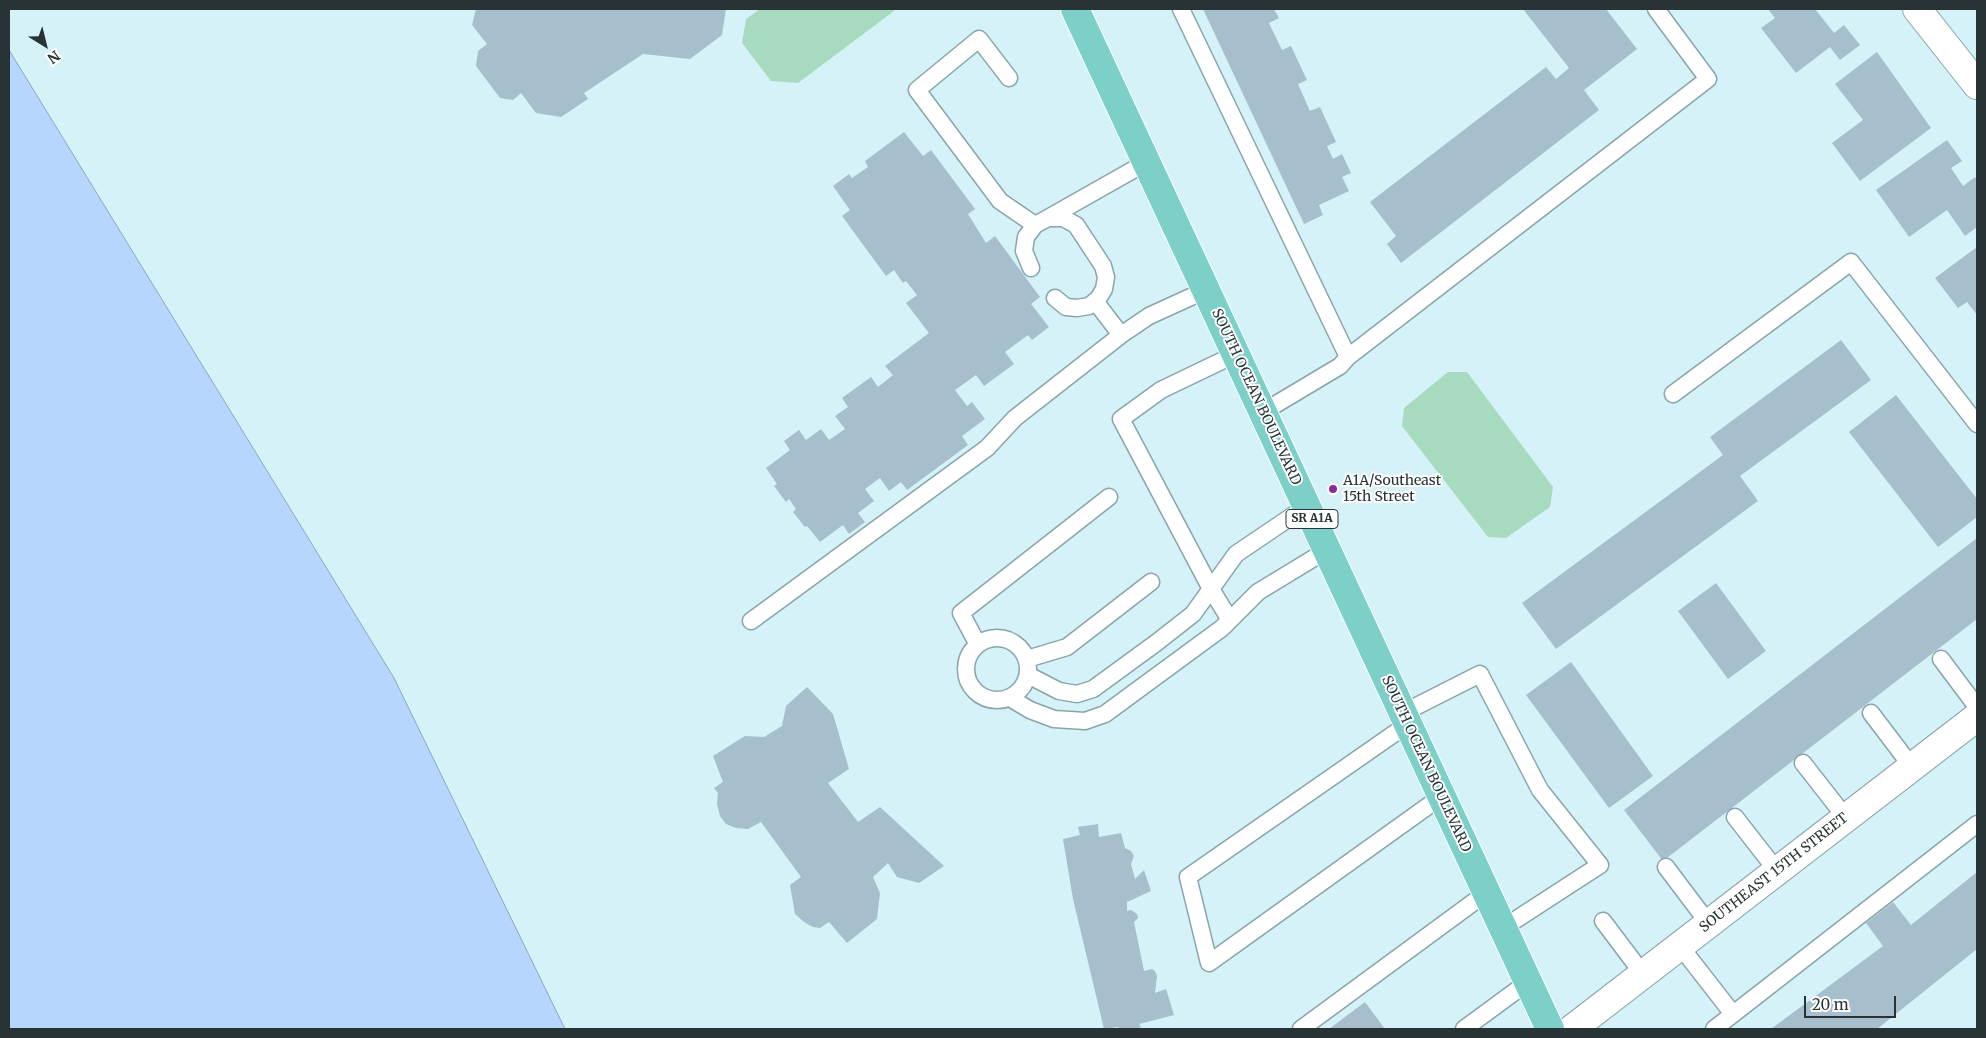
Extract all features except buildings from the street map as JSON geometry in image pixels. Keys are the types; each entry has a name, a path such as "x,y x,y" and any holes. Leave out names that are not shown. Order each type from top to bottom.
{"main road":[{"name":"SOUTH OCEAN BOULEVARD","path":"1076,9 1550,1029"}],"street":[{"path":"1922,11 1977,85"},
{"name":"SOUTHEAST 15TH STREET","path":"1572,1029 1977,717"}],"lane":[{"path":"1181,9 1348,357"},
{"path":"1263,412 1340,366 1348,357 1708,80 1656,9"},
{"path":"1009,78 979,39 917,90 1000,201 1041,221 1063,218 1076,225 1103,266 1106,277 1104,289 1095,301 1088,306 1078,308 1066,307 1055,298"},
{"path":"1031,268 1024,251 1026,237 1041,221 1147,162"},
{"path":"1673,394 1851,262 1977,424"},
{"path":"752,621 987,448 1015,418 1121,335 1149,316 1206,290"},
{"path":"1095,301 1121,335"},
{"path":"1230,620 1211,589 1122,419 1161,390 1236,354"},
{"path":"977,643 961,613 1109,497"},
{"path":"1151,582 1067,646 1028,667 1022,688 1010,698 995,700 980,696 969,685 965,670 968,655 977,643 992,637 1007,638 1020,646 1028,667 1059,692 1078,694 1093,689 1194,614 1236,554 1306,506"},
{"path":"1010,698 1030,710 1054,719 1085,721 1105,714 1230,620 1258,592 1327,550"},
{"path":"1941,659 1977,707"},
{"path":"1442,796 1209,962 1188,877 1405,719 1480,674 1540,790 1600,865 1503,928"},
{"path":"1871,712 1912,767"},
{"path":"1803,763 1846,818"},
{"path":"1735,817 1776,871"},
{"path":"1714,1029 1977,824"},
{"path":"1666,867 1709,924"},
{"path":"1301,1029 1486,893"},
{"path":"1603,921 1643,974"},
{"path":"1680,946 1733,1014"},
{"path":"1464,1029 1528,982"}],"green space":[{"path":"760,9 894,9 894,11 798,83 771,81 742,43 746,19"},
{"path":"1448,372 1467,372 1553,487 1550,507 1506,538 1488,537 1402,426 1404,408"}],"water":[{"path":"9,50 394,678 565,1029 9,1029"}],"place":[{"name":"A1A/Southeast 15th Street","path":"1333,489"}]}
